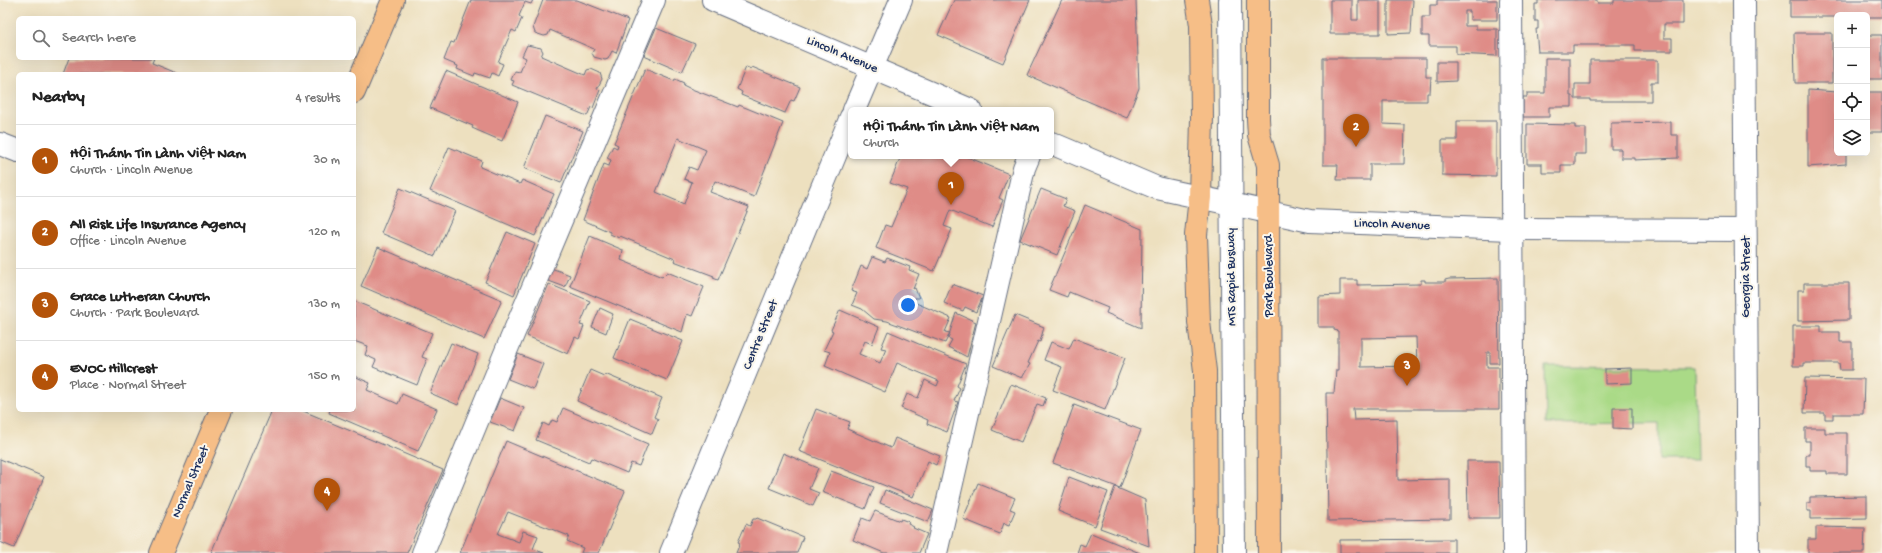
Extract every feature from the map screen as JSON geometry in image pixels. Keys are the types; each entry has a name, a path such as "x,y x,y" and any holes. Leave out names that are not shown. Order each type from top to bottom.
{"main road":[{"path":"356,87 393,0"},
{"path":"1197,0 1200,25 1202,118 1200,197 1196,235 1199,322 1205,371 1206,553"},
{"name":"Park Boulevard","path":"1258,0 1258,119 1259,135 1268,165 1269,553"},
{"name":"Normal Street","path":"161,553 220,412"}],"street":[{"path":"423,553 654,0"},
{"name":"Lincoln Avenue","path":"713,0 964,107"},
{"path":"855,107 901,0"},
{"name":"MTS Rapid Busway","path":"1230,0 1234,553"},
{"path":"1511,0 1514,553"},
{"name":"Georgia Street","path":"1744,0 1748,553"},
{"name":"Centre Street","path":"670,553 848,124"},
{"path":"0,144 16,150"},
{"name":"Lincoln Avenue","path":"1054,145 1157,188 1322,222 1512,229 1745,230"},
{"path":"936,553 1024,168 1028,159"}],"green space":[{"path":"1545,366 1695,367 1697,460 1659,460 1659,423 1546,424"}],"building":[{"path":"471,0 533,0 531,4 525,2 519,16 522,18 516,32 512,30 498,62 503,64 498,76 492,73 490,78 475,73 474,76 457,69 458,66 444,60 451,42 454,43"},
{"path":"543,0 577,0 628,20 616,53 612,51 608,59 605,60 594,57 592,53 594,49 550,30 548,35 544,36 535,33 533,27"},
{"path":"954,0 1030,0 1003,63 938,35"},
{"path":"1062,0 1136,0 1139,88 1127,118 1027,75"},
{"path":"1330,0 1352,0 1352,20 1358,20 1358,0 1380,0 1380,34 1330,34"},
{"path":"1388,0 1413,0 1411,33 1388,34"},
{"path":"1437,0 1497,0 1497,20 1470,20 1470,11 1465,11 1465,26 1476,26 1476,29 1497,29 1497,56 1456,54 1456,46 1429,46 1429,36 1422,36 1422,17 1430,17 1430,5 1437,5"},
{"path":"1538,0 1597,0 1597,3 1614,3 1614,0 1683,0 1683,24 1664,24 1664,38 1672,38 1672,51 1635,51 1635,45 1573,45 1573,52 1538,52 1536,29 1538,29 1538,21 1535,21 1535,4 1538,4"},
{"path":"1790,0 1882,0 1882,17 1870,17 1870,12 1834,12 1834,17 1790,17"},
{"path":"656,28 695,44 682,72 644,56"},
{"path":"1794,33 1832,33 1832,83 1795,83"},
{"path":"1870,35 1882,35 1882,79 1870,79"},
{"path":"527,45 541,48 543,52 541,56 585,75 587,70 591,69 600,73 602,79 597,89 600,90 593,108 591,107 587,116 512,85 514,81 511,80 515,71 520,72 526,58 522,56"},
{"path":"1323,58 1426,58 1426,77 1431,77 1430,93 1427,93 1427,101 1383,101 1383,124 1405,125 1404,164 1370,164 1370,180 1337,180 1338,165 1323,165"},
{"path":"1545,58 1570,58 1570,96 1572,96 1572,107 1549,107 1549,117 1523,117 1523,97 1527,97 1527,93 1545,93"},
{"path":"68,60 153,60 152,63 174,72 64,72"},
{"path":"1590,60 1658,60 1658,82 1651,82 1651,101 1590,101 1590,99 1575,99 1575,84 1590,84"},
{"path":"1437,62 1456,62 1456,81 1437,82"},
{"path":"746,67 751,69 752,67 800,87 794,101 791,100 785,113 741,95 742,92 737,89"},
{"path":"645,69 674,81 675,79 684,83 683,85 689,88 738,107 739,105 783,123 754,197 715,181 710,192 749,207 718,280 713,278 714,276 674,261 675,259 620,236 619,238 610,234 610,232 583,220 604,164 609,166 611,160 607,158 613,146 617,148 618,145 614,143","holes":["678,138 706,150 697,170 689,167 684,179 692,182 684,204 656,192"]},
{"path":"446,71 518,102 502,141 472,128 473,126 430,108"},
{"path":"1808,90 1834,92 1834,156 1846,156 1846,164 1808,167"},
{"path":"1870,92 1882,92 1882,132 1870,132"},
{"path":"545,116 583,131 561,183 524,168"},
{"path":"1457,121 1496,121 1496,176 1442,175 1442,140 1457,140"},
{"path":"1671,122 1671,135 1678,135 1678,158 1634,160 1634,158 1621,158 1621,149 1611,149 1611,123"},
{"path":"1527,124 1575,125 1575,128 1586,128 1586,154 1575,154 1575,165 1561,165 1561,173 1542,173 1542,164 1527,164"},
{"path":"449,147 482,161 480,167 520,184 522,180 554,194 535,236 430,191"},
{"path":"900,159 972,159 1009,174 999,198 1003,200 992,227 950,210 944,226 952,229 934,271 876,248 885,225 891,227 907,189 890,183"},
{"path":"400,188 455,211 435,256 381,233"},
{"path":"1041,189 1066,199 1063,206 1075,211 1057,255 1020,240"},
{"path":"1085,205 1142,229 1141,328 1106,313 1108,308 1069,292 1067,297 1049,290"},
{"path":"507,232 535,244 514,295 485,282"},
{"path":"590,236 623,250 621,260 662,277 667,272 704,287 692,316 687,314 682,332 570,286"},
{"path":"378,247 502,300 484,339 361,286"},
{"path":"872,257 885,262 887,258 910,267 909,270 919,274 913,289 915,288 919,298 914,298 916,303 951,318 945,332 950,333 945,343 887,321 874,319 862,309 852,305 857,293 851,291 861,266 867,269"},
{"path":"551,268 570,275 565,287 546,280"},
{"path":"1498,278 1499,363 1490,363 1490,352 1487,352 1487,367 1499,367 1499,409 1353,409 1354,420 1397,419 1398,480 1450,479 1450,519 1328,521 1326,393 1334,393 1336,370 1338,370 1338,331 1334,330 1334,327 1318,327 1318,296 1340,295 1340,280 1357,280 1357,285 1421,284 1421,280 1425,280 1425,282 1445,282 1445,280","holes":["1416,337 1417,366 1361,367 1361,338"]},
{"path":"1804,283 1849,283 1849,320 1798,321 1798,290 1804,290"},
{"path":"549,284 590,301 580,325 584,326 579,339 575,337 568,354 527,336"},
{"path":"952,284 983,296 976,312 965,307 963,311 944,303"},
{"path":"356,302 432,333 422,357 427,359 417,385 373,367 376,360 365,355 368,346 356,342"},
{"path":"600,308 613,314 606,333 592,327"},
{"path":"840,310 879,327 872,344 865,341 859,354 880,363 886,349 881,348 888,331 966,364 957,386 960,388 954,401 958,402 947,432 927,424 928,420 901,408 907,394 918,398 925,380 937,386 939,381 897,363 885,392 825,366 830,352 824,350 833,331 831,330"},
{"path":"956,313 976,322 967,357 948,347 952,340 948,338"},
{"path":"1015,315 1044,327 1040,342 1038,341 1028,363 1030,364 1022,378 993,366"},
{"path":"630,319 683,341 667,380 614,358"},
{"path":"1793,326 1821,326 1821,332 1840,332 1840,342 1852,342 1852,370 1840,370 1839,363 1804,363 1804,366 1793,366"},
{"path":"1074,338 1125,358 1105,410 1053,390 1062,367 1044,360 1051,342 1069,349"},
{"path":"451,343 478,354 458,405 430,393"},
{"path":"518,354 543,364 533,389 508,379"},
{"path":"1632,368 1632,383 1605,384 1605,369"},
{"path":"590,370 604,376 605,374 662,398 654,417 658,419 652,434 577,401"},
{"path":"356,377 370,383 367,390 398,404 402,394 437,409 418,451 329,413 356,412"},
{"path":"1805,378 1864,379 1863,414 1833,414 1833,419 1825,419 1825,413 1804,413"},
{"path":"1011,384 1046,398 1043,406 1037,404 1021,442 992,430"},
{"path":"500,398 524,408 515,431 490,422"},
{"path":"1074,405 1141,430 1120,488 1053,463"},
{"path":"563,408 648,444 639,466 631,463 627,473 591,458 589,462 536,440 543,423 549,426 552,420 557,422"},
{"path":"1613,408 1632,408 1632,429 1613,428"},
{"path":"816,409 850,422 847,429 891,448 895,438 940,456 936,465 928,461 913,497 799,451"},
{"path":"271,412 306,412 443,470 407,553 211,553"},
{"path":"1805,428 1825,428 1825,433 1847,433 1847,474 1827,474 1827,471 1810,471 1810,466 1806,466 1806,455 1810,455 1810,441 1805,441"},
{"path":"506,441 625,491 599,553 581,553 583,548 567,541 569,536 508,512 498,534 519,542 523,531 538,536 533,549 544,553 460,553"},
{"path":"783,453 818,468 809,489 819,493 813,506 769,488"},
{"path":"0,459 44,477 14,548 0,542"},
{"path":"1467,461 1499,461 1500,518 1468,518"},
{"path":"831,471 874,487 865,509 822,492"},
{"path":"1069,477 1108,492 1095,526 1058,511"},
{"path":"978,483 1015,498 1010,509 1015,511 1009,525 1004,523 1000,534 963,519"},
{"path":"1115,487 1145,500 1149,546 1100,528"},
{"path":"885,490 933,510 928,522 880,503"},
{"path":"1867,496 1867,518 1811,519 1811,511 1807,511 1807,503 1810,503 1810,497"},
{"path":"875,511 900,521 901,519 909,522 908,524 914,527 913,528 927,534 919,553 884,553 853,540 862,518 870,521"},
{"path":"757,518 803,537 797,553 736,553 740,543 738,542 746,524 750,526 753,519"},
{"path":"1816,527 1865,528 1864,553 1808,553 1808,539 1816,539"},
{"path":"1091,533 1140,553 1077,553 1080,544 1085,546"},
{"path":"1454,539 1454,553 1340,553 1340,540"}],"place":[{"name":"All Risk Life Insurance Agency","path":"1356,147"},
{"name":"Hội Thánh Tin Lành Việt Nam","path":"951,205"},
{"name":"Grace Lutheran Church","path":"1407,386"},
{"name":"EVOC Hillcrest","path":"327,511"}]}
